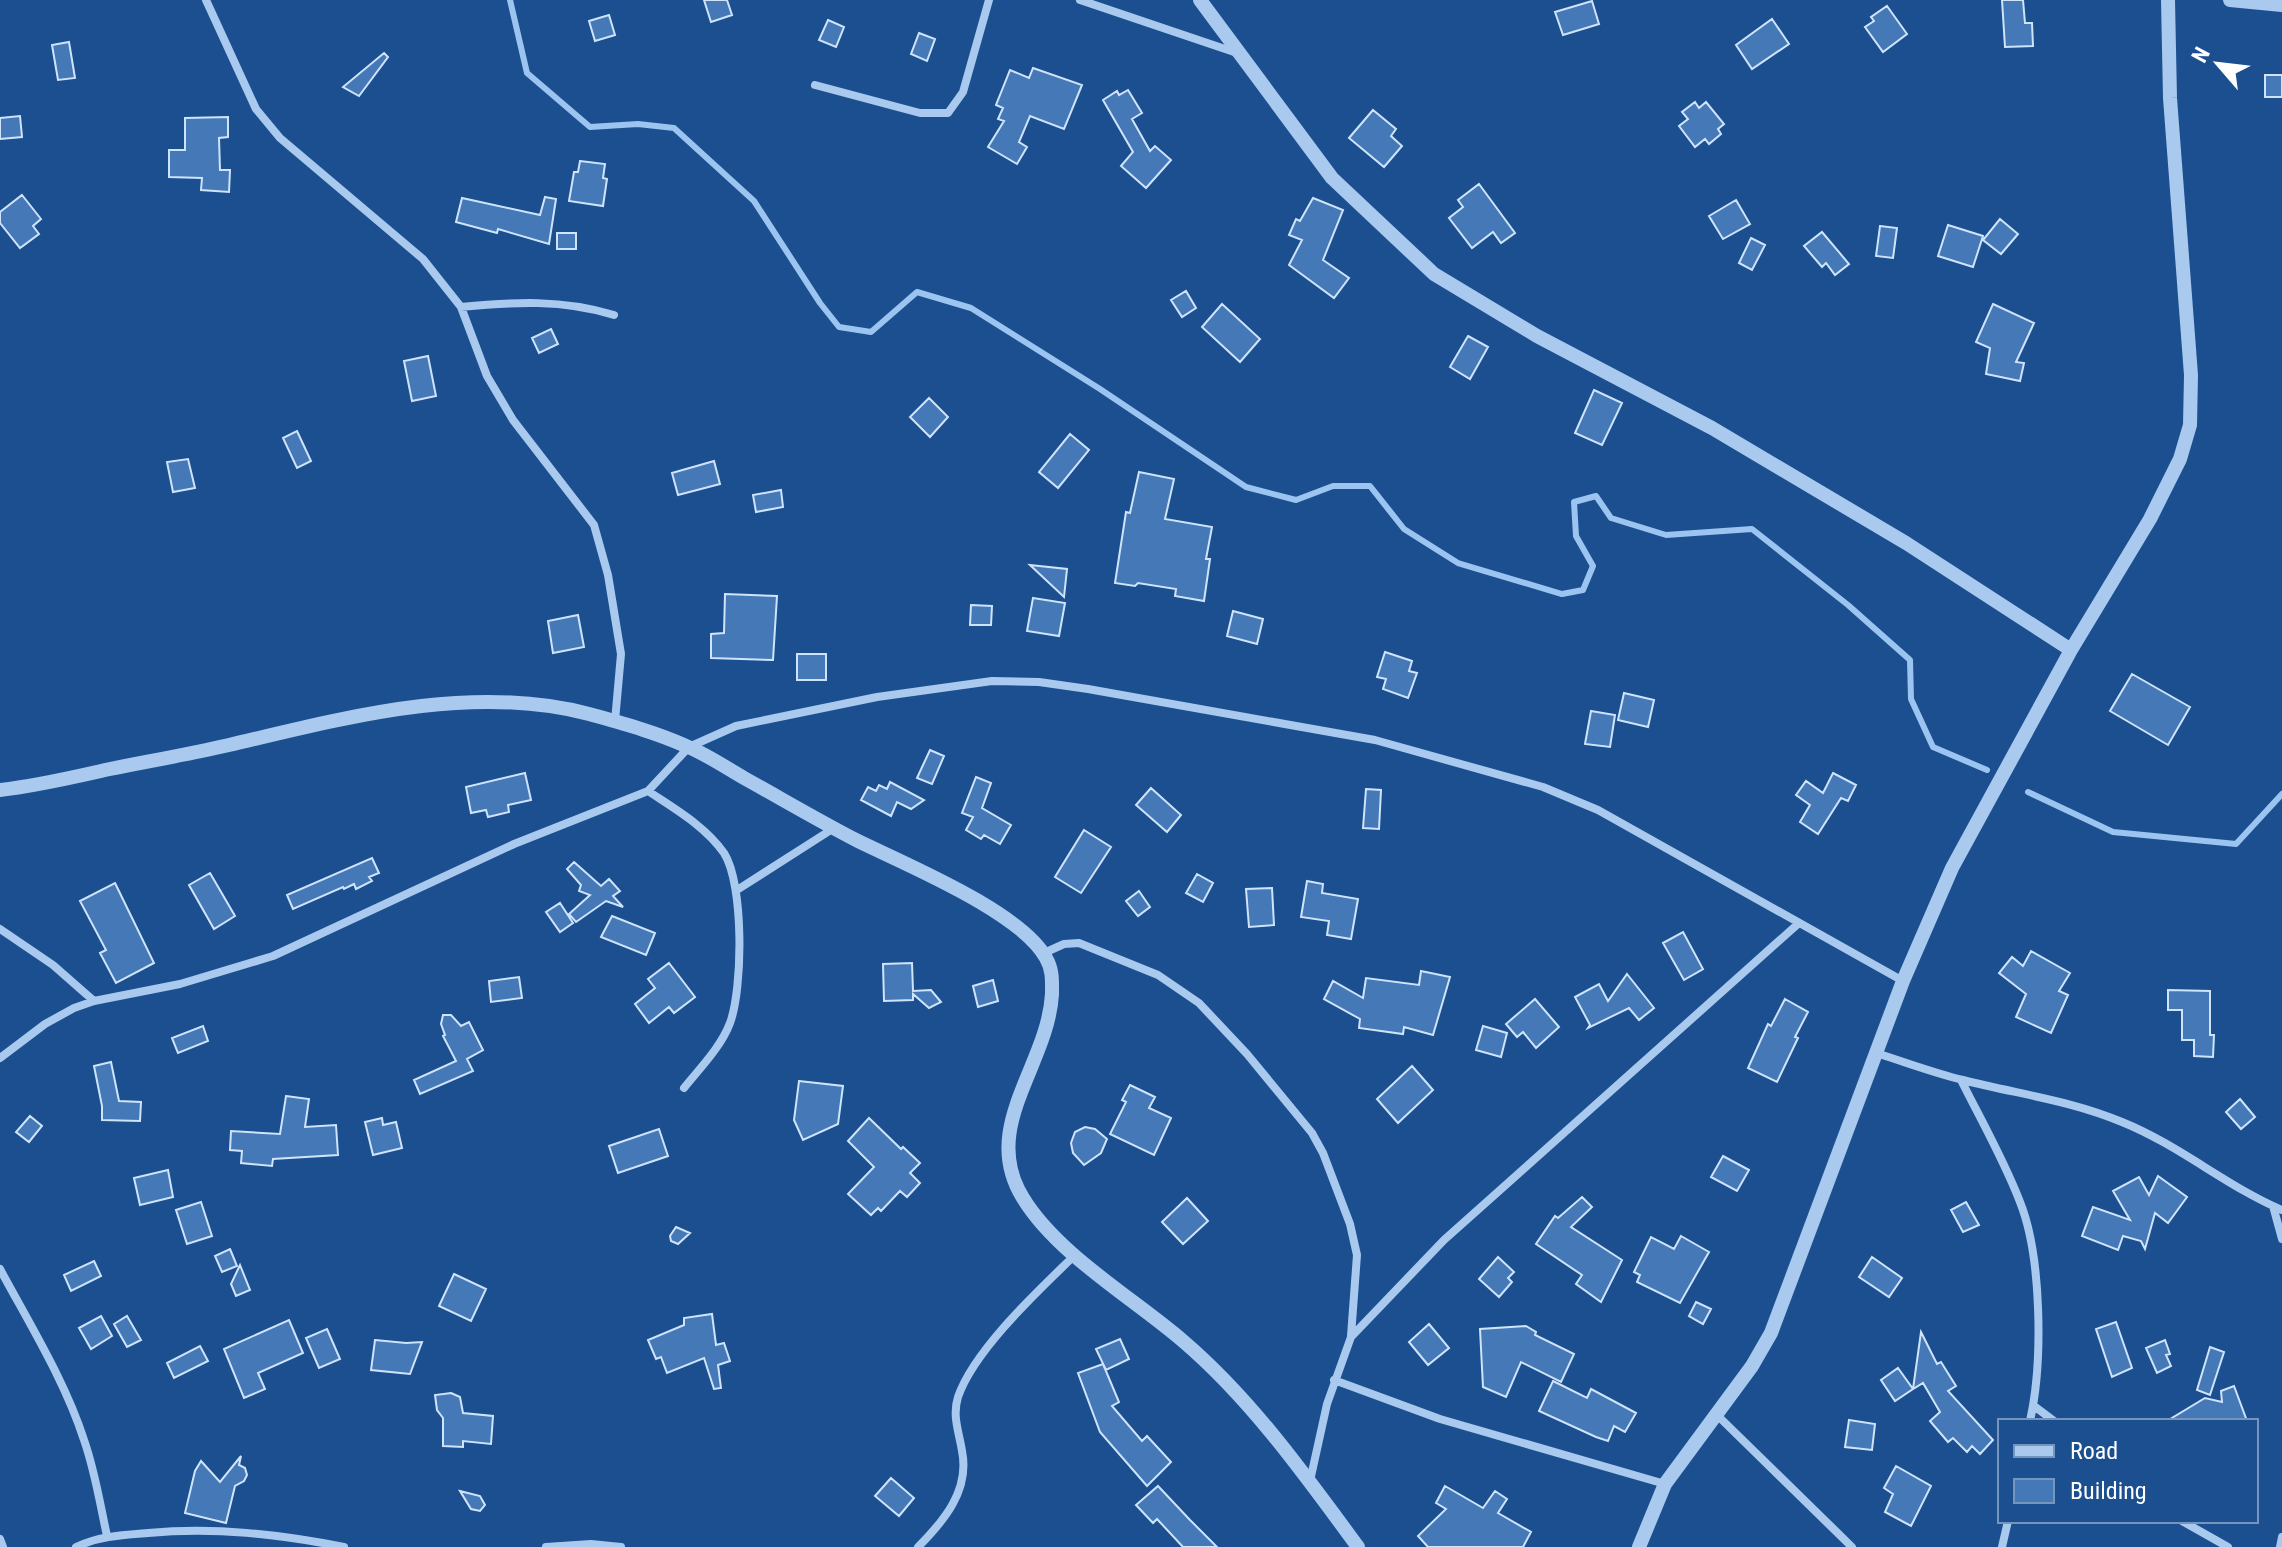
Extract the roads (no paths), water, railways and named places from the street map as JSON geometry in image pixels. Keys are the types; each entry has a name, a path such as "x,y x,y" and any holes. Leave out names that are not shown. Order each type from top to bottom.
{"street":[{"path":"206,0 256,109 280,138 423,259 461,307 487,376 513,420 594,525 608,575 621,654 615,721"},
{"path":"815,85 920,113 948,113 963,92 989,0"},
{"path":"1080,0 1241,54"},
{"path":"1200,0 1332,178 1434,274 1537,336 1712,428 1906,543 2071,650"},
{"path":"1639,1547 1665,1484 1752,1366 1771,1333 1903,981 1952,868 2071,650 2168,486 2180,459 2190,425 2191,375 2170,98 2168,0"},
{"path":"2230,0 2282,5"},
{"path":"461,307 532,301 584,306 614,315"},
{"path":"0,1058 45,1024 74,1008 94,1001 180,984 273,956 440,877 648,791 689,747 736,726 877,697 992,681 1039,682 1088,689 1375,740 1543,787 1598,810 1903,981"},
{"path":"0,790 198,752 370,714 448,704 513,703 582,712 689,747 834,828 995,911 1027,934 1044,953 1051,968 1051,1008 1046,1032 1013,1116 1007,1144 1014,1182 1023,1198 1035,1216 1075,1255 1183,1341 1214,1370 1310,1481 1358,1547"},
{"path":"648,791 714,840 726,857 737,890 738,977 730,1024 714,1051 684,1088"},
{"path":"737,890 834,828"},
{"path":"1351,1337 1444,1240 1799,923"},
{"path":"0,929 53,965 94,1001"},
{"path":"1044,953 1064,944 1079,943 1175,985 1199,1003 1296,1113 1323,1153 1350,1224 1357,1265 1351,1337 1334,1380 1310,1481"},
{"path":"1875,1053 1961,1080 2086,1108 2125,1123 2176,1148 2278,1208 2282,1239"},
{"path":"1961,1080 2021,1204 2035,1256 2038,1307 2034,1406 2031,1419"},
{"path":"918,1547 957,1499 962,1483 963,1454 955,1410 969,1374 1024,1306 1075,1255"},
{"path":"0,1269 84,1437 107,1536"},
{"path":"1334,1380 1440,1419 1665,1484"},
{"path":"2034,1406 2051,1419"},
{"path":"1717,1415 1852,1547"},
{"path":"2002,1547 2008,1523"},
{"path":"2186,1523 2228,1547"},
{"path":"76,1547 107,1536 190,1529 289,1536 344,1547"},
{"path":"2280,1547 2282,1537"},
{"path":"0,1539 3,1547"},
{"path":"546,1547 591,1544 621,1547"}],"waterway":[{"path":"510,0 527,73 590,127 638,124 674,128 754,201 839,327 871,332 917,292 971,308 1100,389 1246,487 1296,500 1333,486 1370,486 1404,529 1458,563 1562,594 1583,590 1593,566 1576,536 1574,502 1596,496 1611,518 1666,535 1752,529 1848,605 1910,660 1911,699 1933,747 1987,770"},
{"path":"2028,792 2113,832 2236,844 2282,794"}]}
